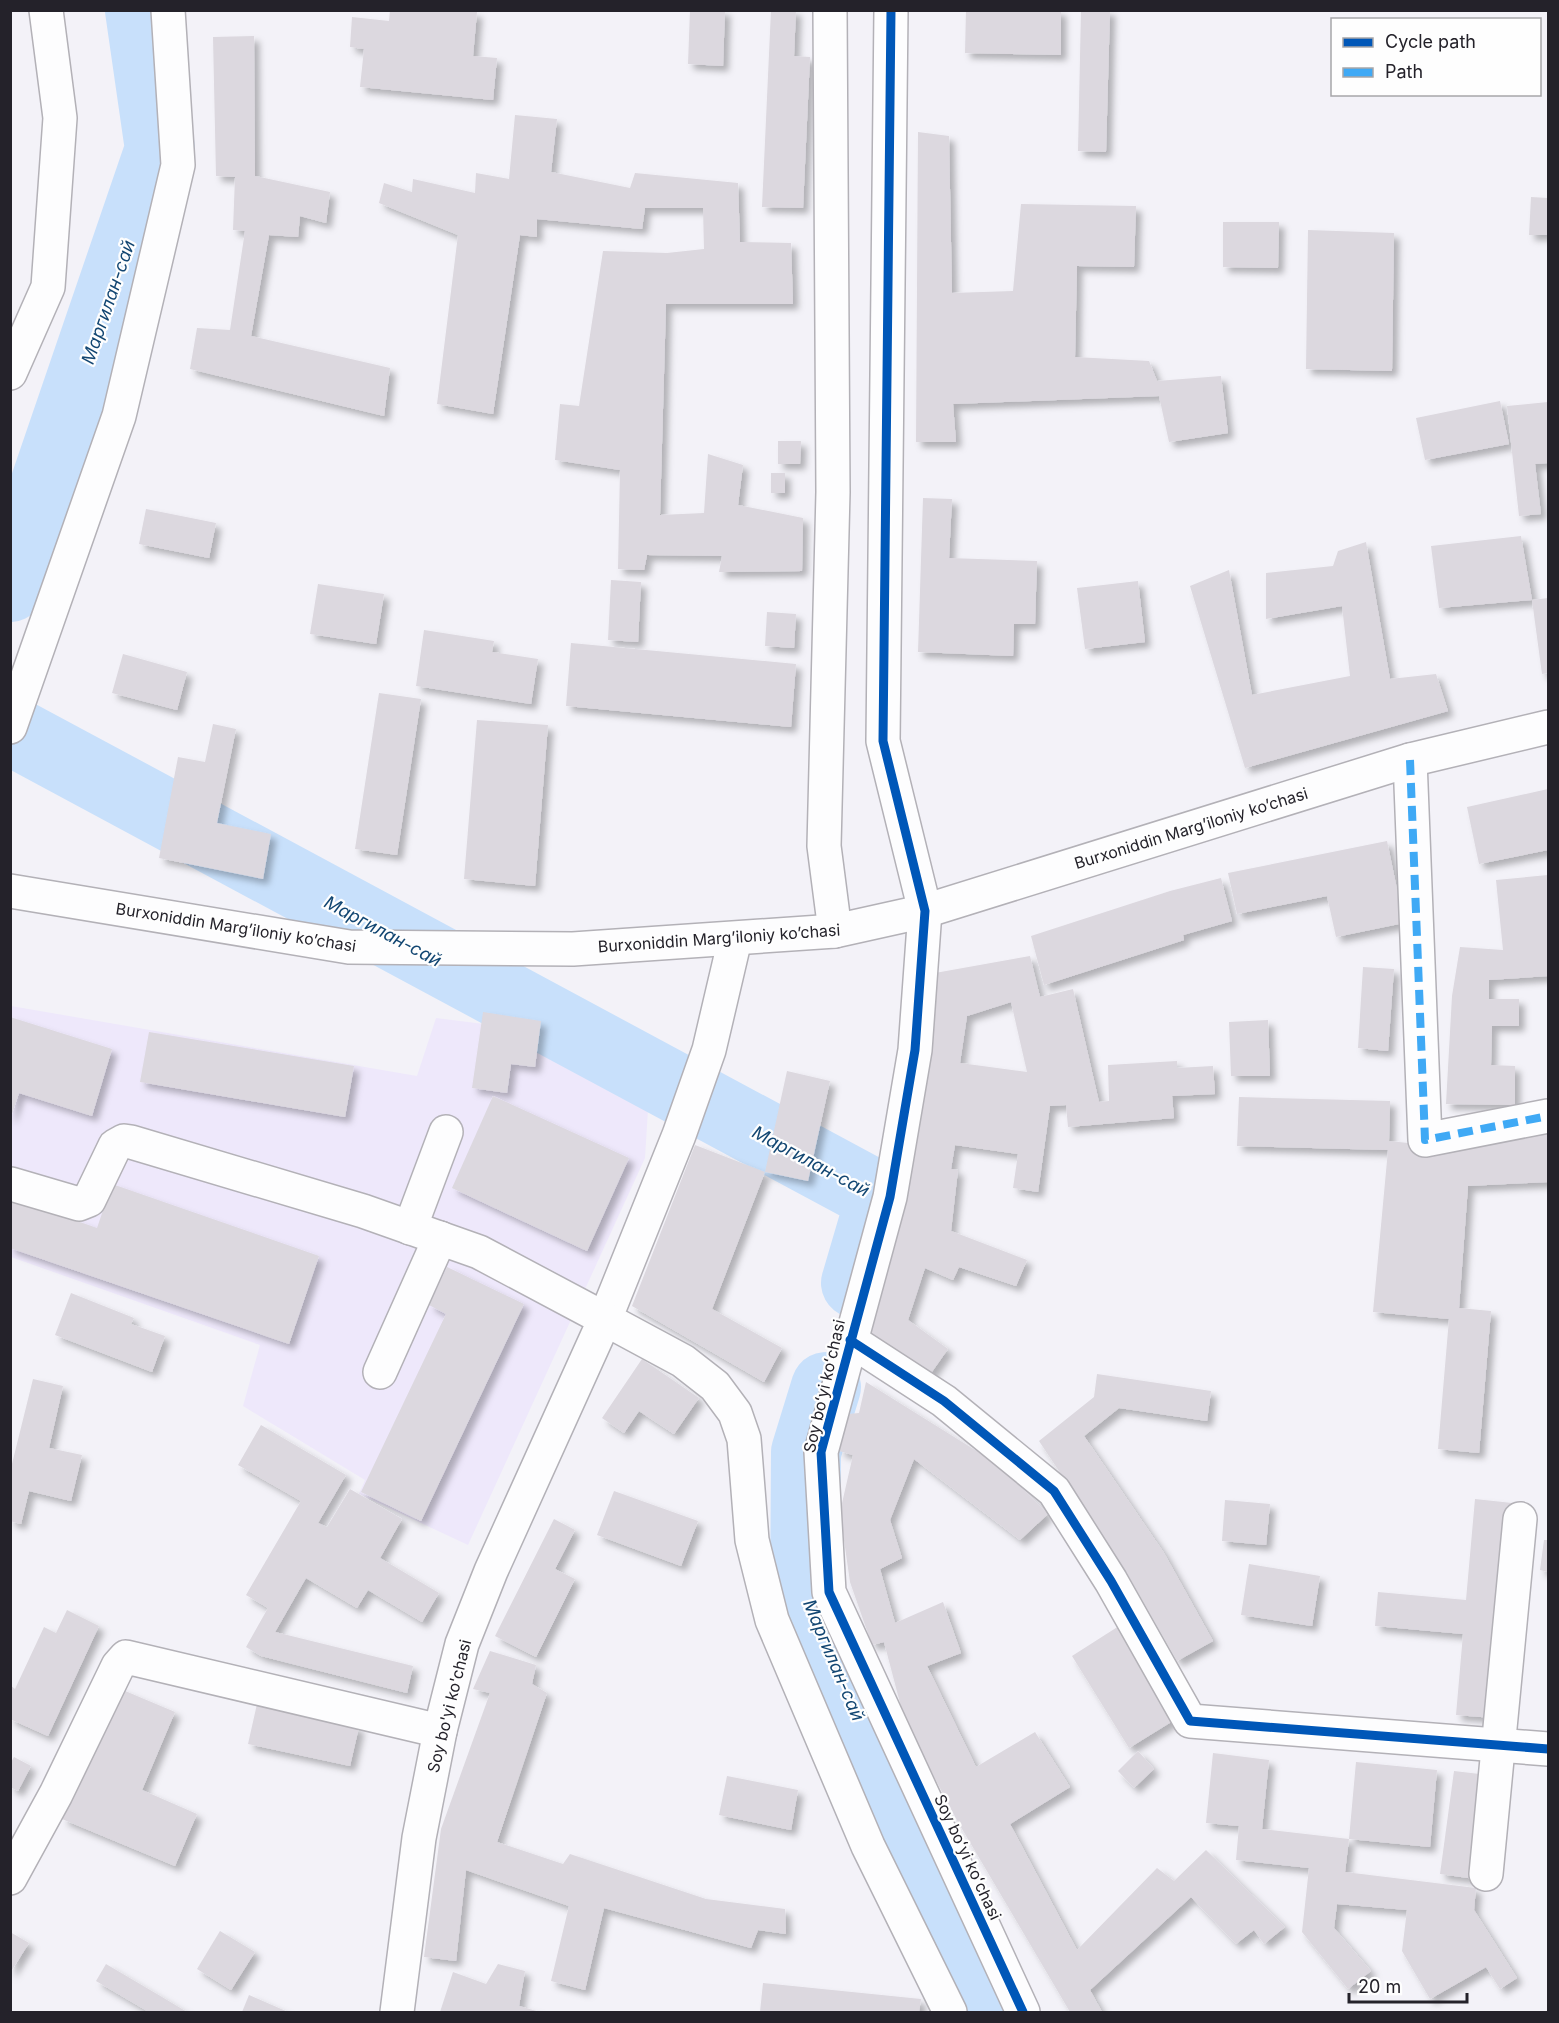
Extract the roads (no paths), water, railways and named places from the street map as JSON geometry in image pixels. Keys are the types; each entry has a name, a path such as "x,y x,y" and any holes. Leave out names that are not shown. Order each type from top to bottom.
{"street":[{"path":"10,373 48,287 60,118 46,10"},
{"path":"10,727 119,416 178,165 168,10"},
{"path":"830,10 833,492 824,846 835,931"},
{"name":"Soy boʻyi koʻchasi","path":"891,10 883,741 925,911 915,1050 890,1197 821,1452 829,1592 1023,2013"},
{"name":"Burxoniddin Marg’iloniy ko’chasi","path":"10,891 349,947 573,949 835,931 925,911 1410,760 1548,727"},
{"path":"1410,760 1425,1140 1548,1116"},
{"path":"605,1319 680,1135 709,1050 735,939"},
{"path":"410,1228 446,1132"},
{"path":"11,1184 79,1204 88,1200 115,1146 124,1141 131,1142 363,1211 479,1252 683,1360 715,1386 735,1413 744,1439 752,1540 772,1620 868,1846 950,2013"},
{"path":"380,1372 440,1238"},
{"name":"Soy bo'yi ko'chasi","path":"397,2013 419,1838 440,1731 466,1634 491,1571 605,1319"},
{"path":"850,1340 944,1401 1054,1491 1111,1581 1190,1721 1548,1749"},
{"path":"1486,1874 1520,1519"},
{"path":"10,1878 56,1794 118,1666 126,1657 440,1731"}],"waterway":[{"name":"Маргилан-сай","path":"10,587 160,149 140,10"},
{"name":"Маргилан-сай","path":"10,730 881,1198 856,1283"},
{"name":"Маргилан-сай","path":"826,1387 806,1452 805,1602 994,2012"}]}
